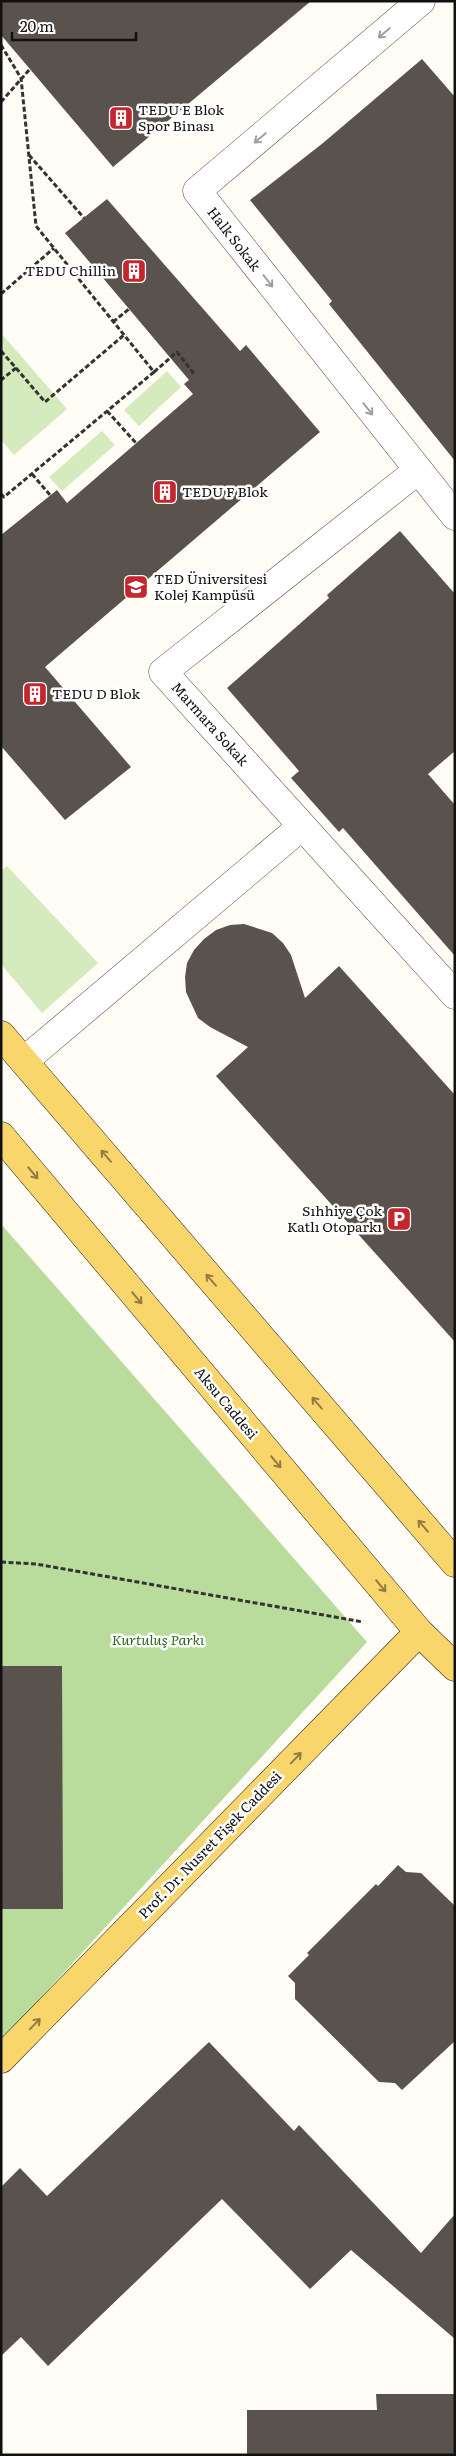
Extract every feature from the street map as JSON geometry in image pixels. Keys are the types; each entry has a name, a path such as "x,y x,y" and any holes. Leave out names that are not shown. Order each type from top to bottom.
{"main road":[{"path":"1,1034 455,1564"},
{"name":"Aksu Caddesi","path":"1,1136 419,1632 455,1667"},
{"name":"Prof. Dr. Nusret Fişek Caddesi","path":"1,2059 419,1632"}],"street":[{"name":"Halk Sokak","path":"421,1 197,191 417,471 455,516"},
{"name":"Marmara Sokak","path":"417,471 163,672 455,995"},
{"path":"24,1061 302,826"}],"path":[{"path":"1,45 21,78 36,226 154,372"},
{"path":"1,102 30,69"},
{"path":"29,154 84,218"},
{"path":"1,294 54,248"},
{"path":"113,322 129,309"},
{"path":"1,351 45,402 124,335"},
{"path":"2,497 178,352 195,375"},
{"path":"1,380 16,368"},
{"path":"107,411 136,444"},
{"path":"32,474 50,495"},
{"path":"1,1562 36,1564 419,1632"}],"green space":[{"path":"1,333 67,409 14,455 1,440"},
{"path":"167,371 181,387 139,426 124,410"},
{"path":"102,431 115,445 62,491 49,477"},
{"path":"7,866 98,963 42,1013 1,964 1,871"},
{"name":"Kurtuluş Parkı","path":"1,1224 367,1642 1,2041"}],"building":[{"name":"TEDU E Blok Spor Binası","path":"1,1 311,1 113,167 1,35"},
{"path":"422,59 455,97 455,461 329,304 332,301 250,200 323,143"},
{"path":"107,199 240,351 246,345 320,432 45,667 131,767 65,820 1,746 1,535 57,490 67,503 193,394 184,384 189,380 65,233"},
{"path":"400,531 455,594 455,751 428,774 455,805 455,956 343,828 339,832 291,778 299,771 227,688 329,598 327,595"},
{"name":"Sıhhiye Çok Katlı Otoparkı","path":"244,924 272,933 283,943 291,955 305,998 339,966 455,1095 455,1342 216,1076 248,1047 210,1027 198,1018 186,992 185,977 187,963 194,950 216,930 230,925"},
{"path":"1,1666 62,1666 63,1909 1,1909"},
{"path":"398,1865 406,1872 421,1873 455,1906 455,2041 402,2090 395,2083 379,2082 295,1999 295,1983 288,1976 309,1955 307,1953 376,1884 378,1886"},
{"path":"209,2042 294,2131 299,2125 421,2253 455,2214 455,2339 351,2250 310,2289 222,2199 48,2366 21,2337 1,2356 1,2187 20,2168 47,2196"},
{"path":"376,2394 455,2394 455,2455 247,2455 247,2410 377,2410"}],"place":[{"name":"TEDU E Blok Spor Binası","path":"121,118"},
{"name":"TEDU Chillin","path":"134,271"},
{"name":"TEDU F Blok","path":"165,492"},
{"name":"TED Üniversitesi Kolej Kampüsü","path":"136,587"},
{"name":"TEDU D Blok","path":"35,694"},
{"name":"Sıhhiye Çok Katlı Otoparkı","path":"399,1219"}]}
